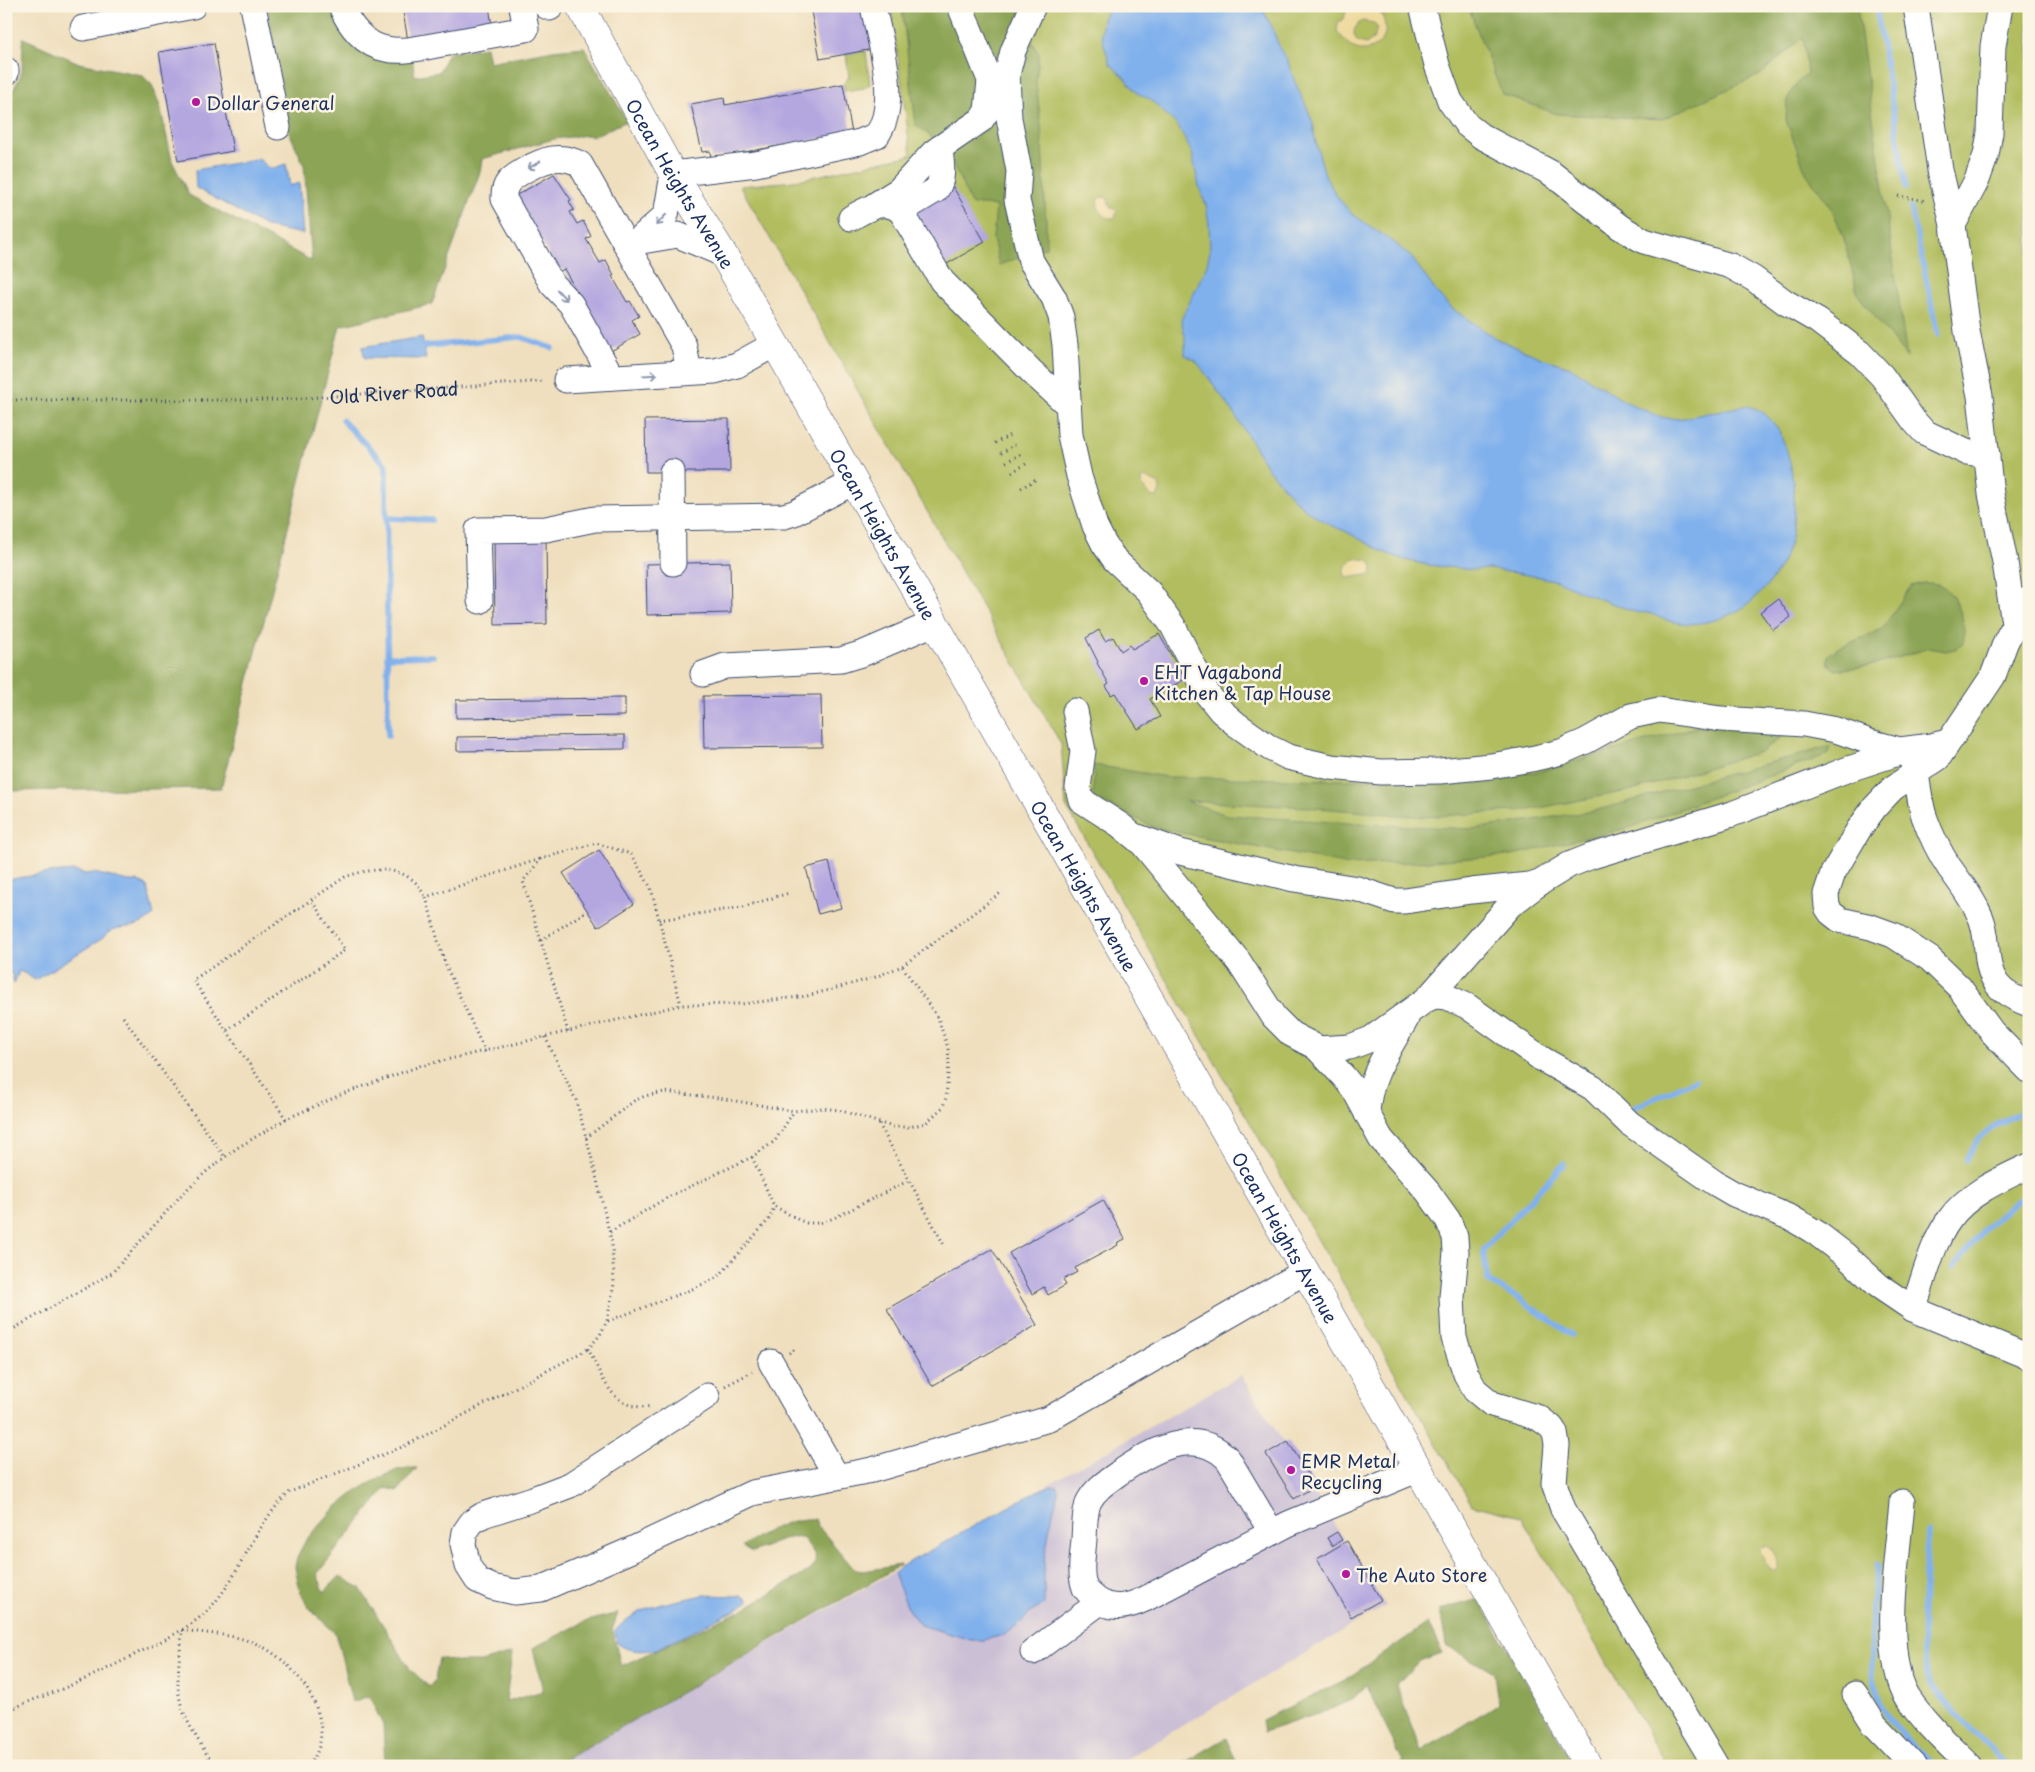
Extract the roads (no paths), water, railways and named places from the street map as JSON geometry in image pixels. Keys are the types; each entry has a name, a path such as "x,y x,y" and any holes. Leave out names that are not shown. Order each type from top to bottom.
{"main road":[{"name":"Ocean Heights Avenue","path":"580,6 673,174 723,254 775,344 1588,1766"}],"street":[{"path":"82,28 193,6"},
{"path":"253,6 278,127"},
{"path":"341,6 354,30 364,39 387,50 407,50 526,30 523,7"},
{"path":"546,6 550,8 552,6"},
{"path":"631,245 666,215 673,174 756,164 860,142 877,135 885,118 888,101 886,75 873,6"},
{"path":"960,6 1012,135"},
{"path":"1032,6 1012,51 1007,75 1012,135 1019,171 1017,200 1031,261 1054,298 1062,317 1066,345 1070,436 1078,476 1095,526 1104,544 1115,560 1149,592 1172,626 1202,686 1214,703 1236,724 1251,736 1288,757 1331,767 1381,772 1440,771 1491,766 1561,752 1586,741 1630,716 1659,710 1721,719 1804,724 1836,730 1894,749 1906,750"},
{"path":"1422,6 1450,101 1467,124 1480,136 1551,172 1620,227 1635,236 1656,246 1731,266 1754,279 1784,302 1818,321 1860,353 1882,376 1924,432 1966,452 1987,455"},
{"path":"1916,6 1940,170 1950,215 1967,331 1980,396 1991,494 2005,562 2014,624"},
{"path":"1950,215 1977,180 1986,155 1990,133 1993,46 2000,6"},
{"path":"851,218 899,190 926,159 968,130 984,116 989,104 990,80"},
{"path":"901,211 936,190 940,185 942,173 940,148"},
{"path":"612,377 571,304 552,284 504,198 504,189 508,180 541,161 563,158 580,164 631,245 684,346 689,372"},
{"path":"875,205 890,205 901,211 942,281 1032,372 1068,405"},
{"path":"631,245 678,235 723,254"},
{"path":"566,380 715,371 737,364 775,344"},
{"path":"672,472 673,563"},
{"path":"480,601 478,530 546,529 595,519 784,516 794,513 854,482"},
{"path":"2029,599 2006,641 1993,676 1935,761 1903,780 1882,799 1859,830 1828,884 1826,894 1827,906 1831,913 1840,920 1888,933 1930,959 1959,987 1992,1032 2029,1070"},
{"path":"703,674 725,666 842,660 864,653 934,622"},
{"path":"1076,711 1083,751 1078,788 1081,800 1133,835 1180,852 1294,879 1358,889 1394,901 1538,884"},
{"path":"1318,1049 1342,1048 1363,1042 1380,1034 1419,1004 1510,905 1538,884 1581,860 1732,814 1846,770 1906,750 1948,742"},
{"path":"1906,750 1916,773 1923,810 1931,832 1948,865 1974,902 1982,922 1988,966 1994,979 2004,991 2029,1004"},
{"path":"1133,835 1239,962 1274,1018 1291,1034 1318,1049 1355,1092 1381,1139 1428,1192 1448,1220 1456,1252 1452,1297 1454,1338 1458,1355 1470,1384 1480,1396 1492,1404 1539,1418 1551,1426 1557,1440 1554,1483 1558,1499 1716,1766"},
{"path":"1367,1114 1367,1098 1375,1076 1419,1004 1436,996 1447,997 1467,1006 1542,1059 1593,1088 1629,1123 1715,1183 1734,1194 1791,1218 1815,1232 1845,1255 1879,1286 1913,1309 2029,1357"},
{"path":"1913,1309 1938,1238 1953,1214 1984,1190 2029,1166"},
{"path":"707,1396 570,1485 533,1499 483,1514 472,1522 465,1532 463,1544 468,1566 477,1580 492,1587 515,1592 540,1590 752,1494 872,1470 1049,1420 1306,1271"},
{"path":"771,1362 837,1477"},
{"path":"1272,1533 1222,1452 1207,1445 1183,1442 1163,1448 1132,1464 1094,1492 1089,1503 1085,1529 1083,1577 1085,1587 1100,1602 1109,1606 1121,1608 1130,1606 1272,1533 1419,1469"},
{"path":"1902,1502 1893,1612 1897,1669 1908,1698 1970,1766"},
{"path":"1033,1652 1100,1602"},
{"path":"1855,1694 1874,1724 1914,1766"}],"water":[{"path":"1110,6 1261,6 1272,27 1280,49 1287,59 1308,110 1313,123 1315,139 1325,175 1336,195 1352,214 1395,243 1412,258 1440,297 1454,310 1497,339 1542,358 1570,367 1624,401 1660,417 1679,419 1742,406 1759,410 1773,422 1782,439 1789,460 1794,504 1790,541 1781,564 1768,585 1750,603 1729,615 1705,622 1680,623 1648,613 1638,613 1557,581 1540,577 1489,569 1474,570 1428,565 1405,560 1383,552 1332,526 1309,512 1294,499 1269,470 1231,409 1200,366 1195,360 1185,355 1185,335 1181,320 1206,268 1210,251 1206,205 1199,187 1192,153 1178,126 1151,100 1137,93 1110,64 1101,34 1103,19"},
{"path":"259,159 270,169 286,164 290,186 299,183 303,234 267,227 196,188 195,170"},
{"path":"422,337 426,359 365,358 362,347"},
{"path":"75,871 137,881 147,886 154,915 135,926 111,931 103,938 35,980 19,971 14,984 12,973 6,973 6,880"},
{"path":"1050,1486 1057,1486 1058,1491 1044,1561 1044,1604 1029,1614 1016,1627 1000,1636 984,1640 971,1640 920,1625 909,1611 894,1574 902,1566 1037,1491"},
{"path":"704,1595 742,1596 749,1601 734,1611 656,1649 636,1650 626,1648 617,1643 615,1631 634,1615 656,1606"}],"waterway":[{"path":"1876,6 1906,188"},
{"path":"1911,208 1938,335"},
{"path":"416,347 521,337 552,348"},
{"path":"342,420 386,465 388,736"},
{"path":"387,518 432,520"},
{"path":"387,657 433,656"},
{"path":"1635,1107 1695,1080"},
{"path":"1966,1160 1979,1138 1992,1127 2029,1108"},
{"path":"1564,1164 1483,1250 1488,1281 1521,1300 1572,1335"},
{"path":"1954,1267 1997,1217 2029,1194"},
{"path":"1928,1532 1923,1612 1924,1656 1927,1674 1933,1688 1942,1700 2008,1766"},
{"path":"1877,1564 1871,1623 1872,1663 1875,1683 1881,1701 1895,1726 1936,1766"}],"place":[{"name":"Dollar General","path":"196,102"},
{"name":"EHT Vagabond Kitchen & Tap House","path":"1144,681"},
{"name":"EMR Metal Recycling","path":"1291,1470"},
{"name":"The Auto Store","path":"1346,1574"}]}
